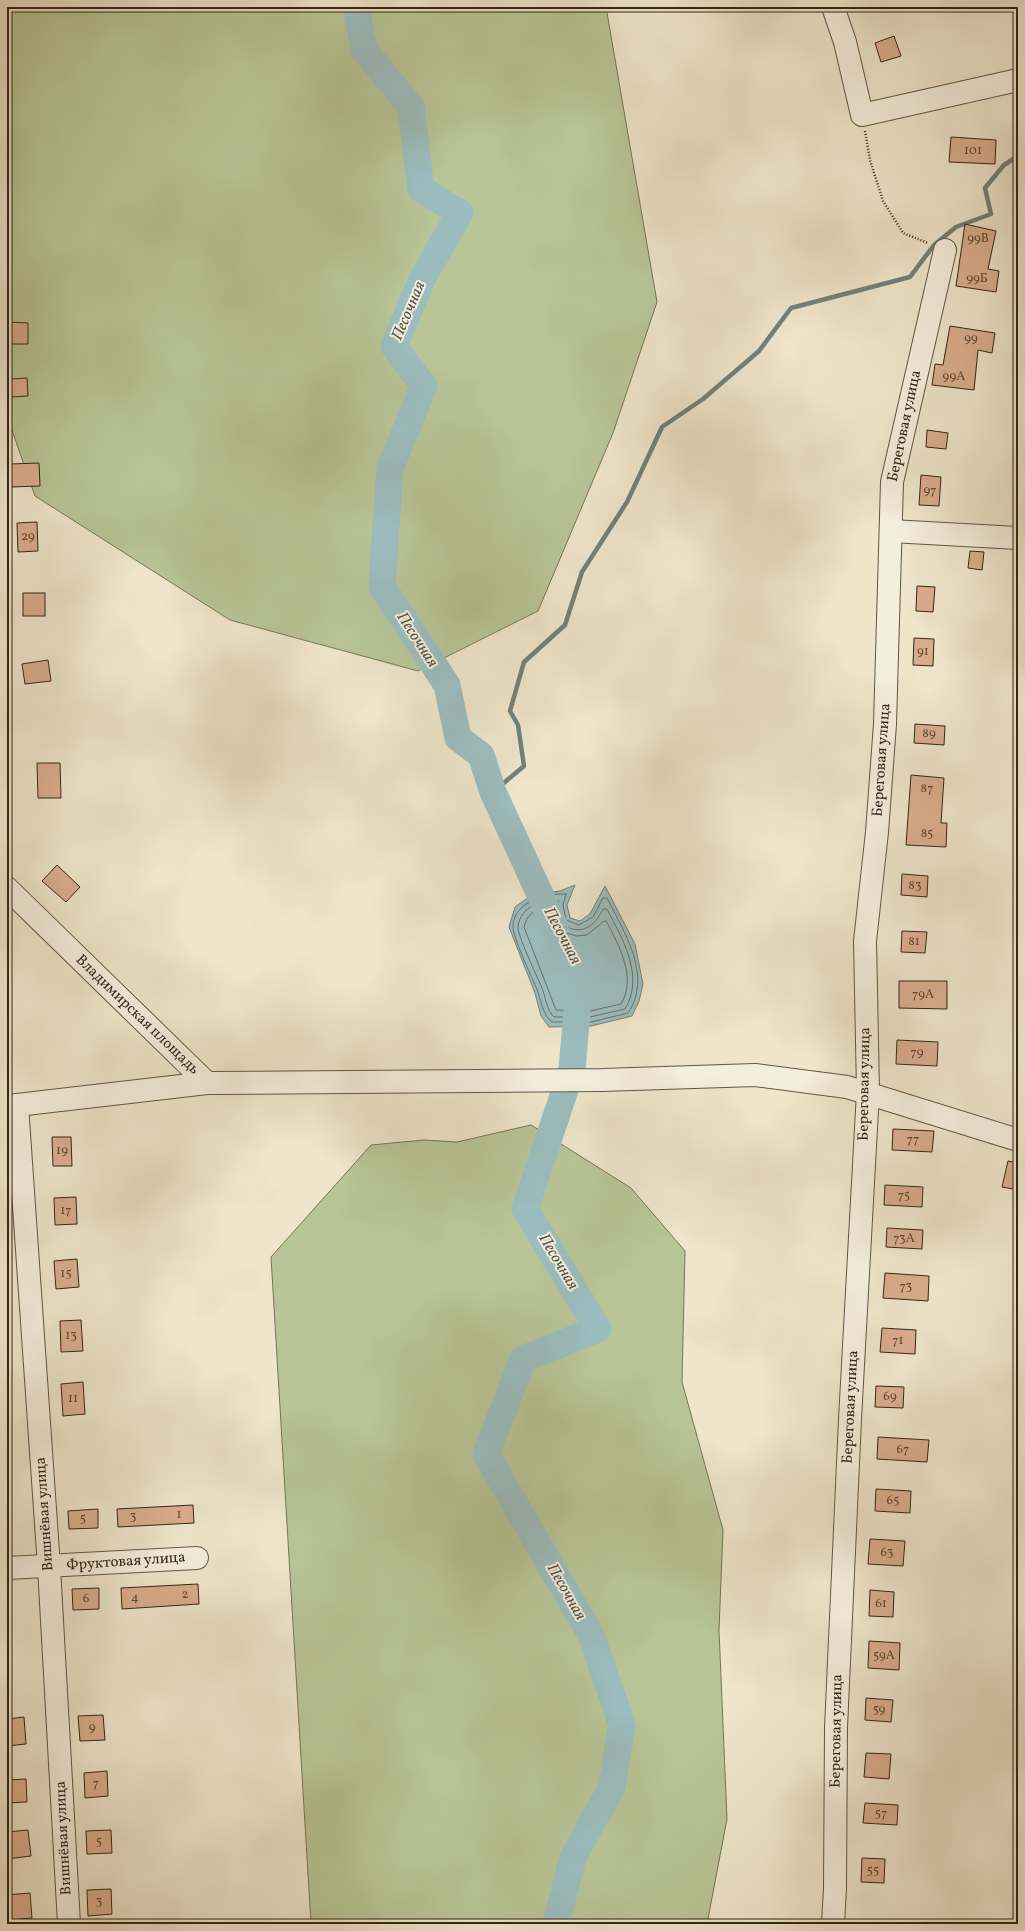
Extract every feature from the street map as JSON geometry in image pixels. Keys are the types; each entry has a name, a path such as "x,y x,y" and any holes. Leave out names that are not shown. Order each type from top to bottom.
{"street":[{"path":"833,7 845,42 862,115 1018,80"},
{"name":"Береговая улица","path":"833,1924 835,1888 836,1720 850,1419 868,1092 865,941 877,832 885,724 892,482 945,250"},
{"path":"891,531 1018,538"},
{"name":"Владимирская площадь","path":"7,888 207,1083"},
{"path":"207,1083 602,1080 754,1075 847,1087 868,1092 911,1108 1018,1140"},
{"name":"Владимирская площадь","path":"12,1100 207,1083"},
{"name":"Вишнёвая улица","path":"12,1100 49,1567 69,1924"},
{"name":"Фруктовая улица","path":"7,1568 49,1567 197,1558"}],"path":[{"path":"862,115 870,160 883,201 903,233 945,250"}],"green space":[{"path":"7,7 606,7 657,302 613,433 538,611 418,671 230,620 35,496 7,416"},
{"path":"531,1125 631,1188 685,1251 682,1382 723,1530 719,1630 727,1819 707,1924 311,1924 271,1257 371,1145 424,1140 457,1142"}],"water":[{"path":"575,885 567,905 570,918 580,921 590,914 605,886 635,944 643,984 639,1001 632,1016 591,1026 549,1027 541,1016 535,993 509,927 515,907 532,895 560,891"}],"building":[{"path":"894,36 901,56 881,62 875,43"},
{"path":"951,137 996,140 995,164 949,162"},
{"path":"965,224 996,231 988,269 999,271 996,292 956,286"},
{"path":"7,322 28,323 28,344 7,344"},
{"path":"950,326 995,333 992,353 978,350 974,390 932,385 935,364 943,365"},
{"path":"27,378 28,396 11,397 11,379"},
{"path":"927,430 948,433 946,449 926,447"},
{"path":"39,463 40,486 11,487 10,464"},
{"path":"921,475 941,477 939,506 919,505"},
{"path":"37,522 38,551 18,552 17,523"},
{"path":"970,551 984,552 982,570 968,568"},
{"path":"917,586 935,587 933,612 916,611"},
{"path":"23,593 45,593 45,616 23,616"},
{"path":"914,638 934,639 933,666 913,665"},
{"path":"48,660 51,681 25,684 22,664"},
{"path":"915,724 945,726 944,745 914,743"},
{"path":"37,763 60,763 61,798 38,798"},
{"path":"911,775 944,778 941,823 947,823 946,847 906,845"},
{"path":"57,865 80,887 66,902 42,881"},
{"path":"902,874 928,876 927,897 901,895"},
{"path":"902,931 927,932 925,953 901,952"},
{"path":"899,981 947,981 947,1009 899,1008"},
{"path":"897,1040 938,1042 937,1066 896,1064"},
{"path":"893,1129 934,1131 932,1152 892,1150"},
{"path":"52,1137 71,1137 72,1166 53,1166"},
{"path":"1008,1161 1018,1163 1018,1190 1002,1187"},
{"path":"885,1185 923,1187 922,1207 884,1205"},
{"path":"76,1197 77,1224 55,1225 54,1198"},
{"path":"887,1228 923,1230 922,1249 886,1247"},
{"path":"77,1259 79,1287 56,1289 54,1261"},
{"path":"885,1273 929,1276 928,1301 883,1298"},
{"path":"81,1320 83,1351 61,1352 60,1321"},
{"path":"882,1328 916,1330 915,1354 880,1352"},
{"path":"83,1382 85,1414 63,1416 61,1384"},
{"path":"876,1386 904,1387 903,1408 875,1407"},
{"path":"878,1437 929,1440 927,1462 877,1459"},
{"path":"876,1489 911,1491 910,1513 875,1511"},
{"path":"193,1505 194,1523 118,1527 117,1509"},
{"path":"98,1509 98,1528 69,1529 68,1511"},
{"path":"870,1539 905,1541 903,1566 868,1564"},
{"path":"198,1584 199,1604 122,1609 121,1588"},
{"path":"99,1588 99,1609 73,1610 72,1589"},
{"path":"870,1590 894,1592 893,1617 869,1616"},
{"path":"869,1641 900,1643 899,1670 868,1668"},
{"path":"866,1698 893,1700 891,1722 865,1720"},
{"path":"103,1715 105,1740 80,1741 78,1716"},
{"path":"24,1717 26,1744 7,1746 7,1719"},
{"path":"866,1753 891,1754 889,1779 864,1777"},
{"path":"107,1771 108,1796 85,1798 84,1773"},
{"path":"26,1779 27,1802 7,1803 7,1780"},
{"path":"865,1803 898,1805 897,1825 863,1823"},
{"path":"28,1830 31,1856 7,1859 7,1832"},
{"path":"111,1830 112,1853 87,1854 86,1831"},
{"path":"862,1858 885,1859 884,1883 861,1882"},
{"path":"111,1889 112,1914 88,1916 87,1890"},
{"path":"30,1893 32,1918 9,1920 7,1895"}],"waterway":[{"name":"Песочная","path":"356,7 364,50 411,107 421,189 460,213 423,277 394,346 424,386 390,468 382,586 447,685 458,738 481,755 493,792 555,927"},
{"path":"493,792 524,766 518,725 510,711 524,662 565,625 582,572 627,502 662,427 703,399 759,351 791,308 910,277 934,245 956,227 991,214 985,188 1004,165 1018,156"},
{"name":"Песочная","path":"556,1924 573,1857 612,1787 622,1725 592,1637 486,1454 523,1359 598,1329 525,1209 572,1069 579,989"}]}
